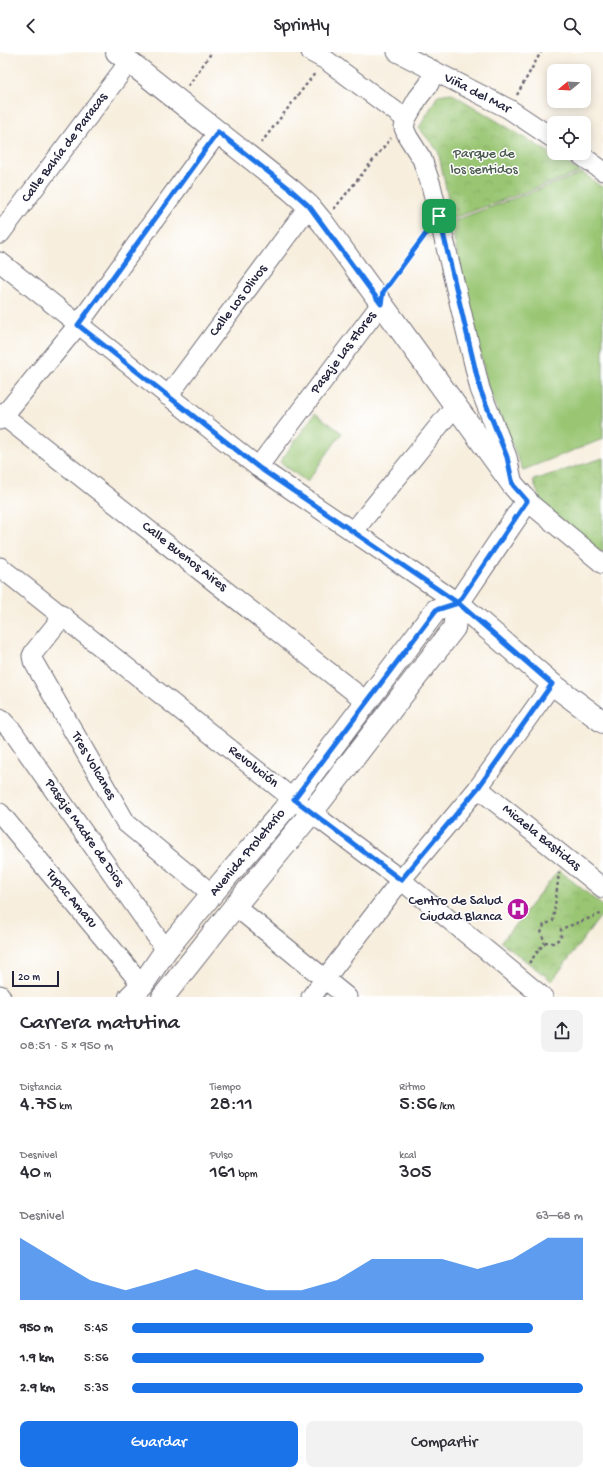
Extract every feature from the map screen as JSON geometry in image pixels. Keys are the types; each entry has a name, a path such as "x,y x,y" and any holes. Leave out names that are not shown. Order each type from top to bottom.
{"street":[{"name":"Viña del Mar","path":"397,52 509,109 547,134"},
{"path":"318,56 406,119"},
{"path":"123,57 250,157 309,206 323,223 455,406 520,493 603,564"},
{"name":"Calle Bahía de Paracas","path":"0,234 123,57"},
{"path":"433,71 429,84 418,98 406,119 404,128 422,159 431,185 480,389 520,493"},
{"path":"1,416 78,325 218,132"},
{"path":"588,160 603,171"},
{"name":"Calle Los Olivos","path":"168,396 309,206"},
{"path":"0,262 258,467 458,603 552,684 603,722"},
{"name":"Pasaje Las Flores","path":"258,467 381,304"},
{"path":"353,532 455,406"},
{"name":"Calle Buenos Aires","path":"1,416 367,702"},
{"name":"Avenida Proletario","path":"163,997 312,812 454,628 458,603 520,493"},
{"name":"Revolución","path":"0,567 294,799 401,880 543,997"},
{"name":"Avenida Proletario","path":"136,991 166,950 212,894 294,799 436,610 458,603"},
{"name":"Tres Volcanes","path":"63,616 34,652 32,656 33,661 126,823 212,894"},
{"path":"310,997 401,880 478,788 552,684"},
{"name":"Pasaje Madre de Dios","path":"0,718 14,732 166,950"},
{"name":"Micaela Bastidas","path":"478,788 603,888"},
{"name":"Tupac Amaru","path":"0,813 136,991"},
{"path":"235,906 347,997"}],"path":[{"path":"178,100 212,52"},
{"path":"509,109 541,52"},
{"path":"250,157 318,56"},
{"path":"323,223 388,139"},
{"name":"Pasaje Las Flores","path":"381,304 383,292 439,216"},
{"path":"545,942 541,933 544,925 553,921 559,870 567,860"},
{"path":"545,942 553,943 561,938 561,929 603,913"},
{"path":"528,964 545,942"}],"green space":[{"name":"Parque de los sentidos","path":"451,93 547,151 547,160 561,160 581,172 451,219 450,207 438,151 419,128 438,95"},
{"path":"583,173 603,188 603,439 523,470 489,391 450,222"},
{"path":"315,413 342,433 307,482 280,462"},
{"path":"603,458 603,554 542,504 533,480"},
{"path":"559,870 603,906 603,913 552,981 501,942"}],"place":[{"name":"Centro de Salud Ciudad Blanca","path":"518,909"}],"route":[{"path":"439,216 383,292 381,304 323,223 309,206 218,132 78,325 258,467 458,603 436,610 294,799 401,880 478,788 552,684 458,603 527,501 513,485 507,457 480,389 439,216"}]}
